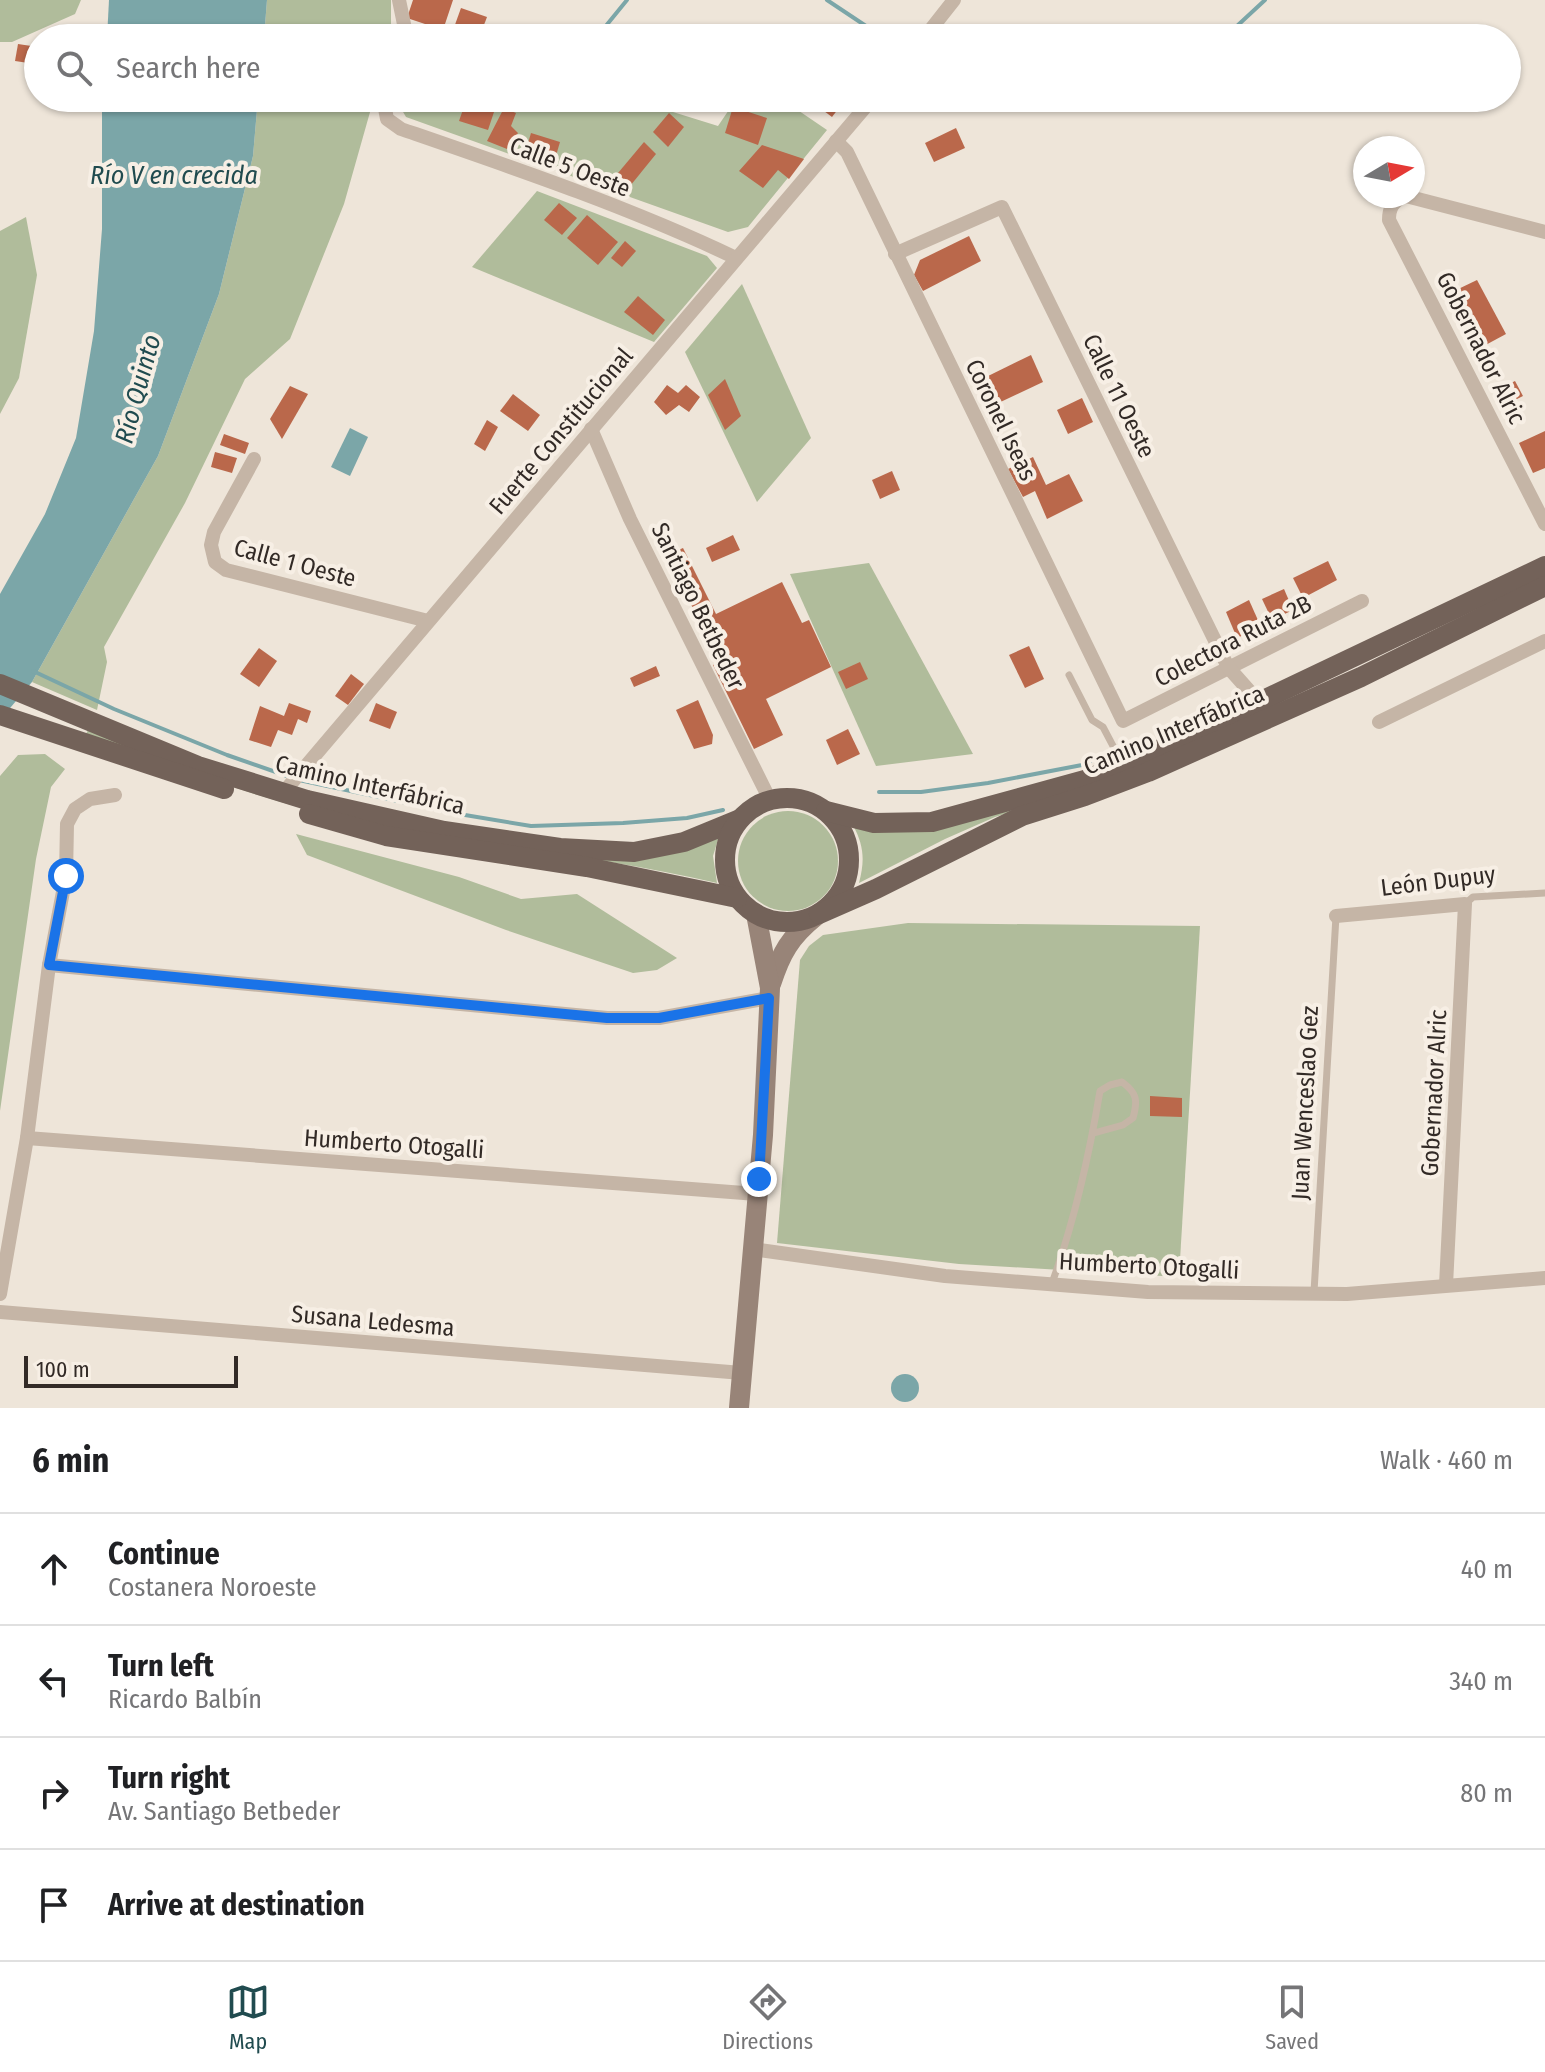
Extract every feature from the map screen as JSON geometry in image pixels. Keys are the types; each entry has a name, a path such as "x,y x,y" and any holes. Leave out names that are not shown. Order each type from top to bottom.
{"main road":[{"name":"Camino Interfábrica","path":"0,684 198,766 366,815 444,831 560,848 634,852 672,845 740,819 754,807 770,800 789,798 809,801 826,811 874,823 932,822 1048,791 1123,765 1545,566"},
{"name":"Camino Interfábrica","path":"0,715 188,778 386,836 587,867 737,898 756,914 773,921 792,923 876,889 1000,825 1148,772 1361,677 1545,586"},
{"path":"739,1408 770,993 780,957 796,932 838,896 846,879 849,861 847,842 839,825 826,811"},
{"path":"737,898 728,879 725,858 729,837 740,819"},
{"path":"756,914 770,993"}],"street":[{"path":"399,0 405,24"},
{"path":"935,24 954,0"},
{"name":"Calle 5 Oeste","path":"386,112 387,119 401,129 507,165 696,239 736,258"},
{"name":"Fuerte Constitucional","path":"283,793 861,112"},
{"name":"Coronel Iseas","path":"836,141 847,152 1123,721"},
{"path":"1425,201 1545,232"},
{"name":"Calle 11 Oeste","path":"895,254 1002,207 1228,667 1259,702"},
{"name":"Gobernador Alric","path":"1391,208 1389,220 1542,506 1545,524"},
{"name":"Santiago Betbeder","path":"591,429 630,519 770,800"},
{"name":"Calle 1 Oeste","path":"254,459 214,532 211,545 215,562 226,570 428,621"},
{"name":"Colectora Ruta 2B","path":"1123,721 1362,601"},
{"path":"1379,722 1545,641"},
{"path":"0,1294 27,1138 49,965 66,876 67,824 75,809 90,799 115,795"},
{"name":"Gobernador Alric","path":"1446,1285 1465,904"},
{"name":"León Dupuy","path":"1336,916 1465,904"},
{"path":"49,965 607,1018 659,1018 770,993"},
{"name":"Humberto Otogalli","path":"27,1138 757,1194"},
{"name":"Humberto Otogalli","path":"752,1249 945,1276 1148,1292 1347,1294 1545,1278"},
{"name":"Susana Ledesma","path":"0,1312 742,1373"}],"lane":[{"path":"1069,675 1092,720 1103,727 1123,765"},
{"name":"León Dupuy","path":"1465,904 1473,897 1545,893"},
{"name":"Juan Wenceslao Gez","path":"1314,1292 1336,916"},
{"path":"1052,1283 1068,1241 1094,1133 1100,1091 1122,1082 1134,1091 1137,1103 1133,1118 1123,1125 1094,1133"}],"green space":[{"path":"0,0 81,0 75,14 52,24 24,24 24,37 12,42 0,42"},
{"path":"267,0 391,0 391,24 265,24"},
{"path":"257,112 370,112 344,204 290,339 245,379 185,503 104,647 107,662 97,710 32,682 158,456 219,294 253,156"},
{"path":"403,112 673,112 718,126 728,112 801,112 827,130 748,227 728,232 406,117"},
{"path":"537,191 707,256 717,268 654,342 472,267"},
{"path":"26,217 37,275 19,378 0,414 0,231"},
{"path":"742,284 811,438 757,502 685,352"},
{"path":"869,563 973,754 876,766 790,574"},
{"path":"88,730 258,791 356,818 486,840 594,855 641,856 692,845 720,833 713,856 717,883 318,812 184,770 86,734"},
{"path":"45,754 65,769 51,787 36,859 0,1111 0,776 18,755"},
{"path":"1080,791 995,817 859,883 862,853 853,825"},
{"path":"788,811 807,814 824,825 835,842 838,861 835,880 824,897 807,908 788,911 769,908 752,897 741,880 738,861 741,842 752,825 769,814"},
{"path":"296,834 459,877 521,899 577,894 677,958 657,970 633,973 506,930 307,855"},
{"path":"908,923 1200,926 1179,1277 959,1264 777,1243 800,960 809,946 823,935"}],"water":[{"path":"109,0 267,0 265,24 108,24"},
{"name":"Río V en crecida","path":"102,112 257,112 253,156 219,294 158,456 32,682 0,720 0,594 45,514 76,438 94,331 102,229"},
{"path":"350,428 368,437 350,476 331,467"},
{"path":"905,1374 915,1378 919,1388 915,1398 905,1402 895,1398 891,1388 895,1378"}],"building":[{"path":"413,0 453,0 445,24 425,24 407,18"},
{"path":"461,8 487,17 484,24 455,24"},
{"path":"18,44 24,45 24,62 15,61"},
{"path":"462,112 494,112 488,130 459,121"},
{"path":"502,112 516,113 511,126 518,133 507,149 487,141"},
{"path":"731,112 748,112 767,118 758,145 725,133"},
{"path":"669,113 684,127 668,147 653,132"},
{"path":"956,128 965,148 934,162 925,143"},
{"path":"531,133 560,142 555,159 526,150"},
{"path":"644,142 656,154 626,191 613,179"},
{"path":"762,145 804,159 789,179 778,170 763,188 739,171"},
{"path":"559,203 577,218 562,235 544,220"},
{"path":"587,215 618,242 598,265 567,238"},
{"path":"969,236 981,261 923,291 914,275 920,260"},
{"path":"625,241 636,251 622,267 611,258"},
{"path":"1477,280 1506,334 1480,348 1452,292"},
{"path":"638,296 665,320 653,335 624,312"},
{"path":"1031,355 1043,382 992,406 980,380"},
{"path":"725,379 741,416 725,430 708,395"},
{"path":"1515,381 1523,396 1511,402 1503,387"},
{"path":"667,385 678,393 686,385 700,397 689,412 679,405 666,415 654,402"},
{"path":"290,386 308,394 282,439 270,419"},
{"path":"513,394 540,415 528,431 500,411"},
{"path":"1082,398 1093,422 1068,434 1057,410"},
{"path":"487,420 498,427 485,451 474,444"},
{"path":"1545,431 1545,468 1533,473 1519,443"},
{"path":"224,434 249,443 245,454 220,445"},
{"path":"215,452 237,458 232,473 211,467"},
{"path":"1033,457 1046,485 1069,474 1083,501 1047,519 1035,491 1023,497 1008,469"},
{"path":"892,471 900,490 880,499 872,480"},
{"path":"733,535 740,550 712,562 706,548"},
{"path":"683,548 716,614 782,582 802,623 809,620 831,667 766,699 783,735 754,749 713,665 719,662 667,555"},
{"path":"1328,561 1337,580 1303,598 1293,578"},
{"path":"1284,589 1293,610 1272,620 1262,599"},
{"path":"1249,600 1261,627 1237,638 1226,612"},
{"path":"1029,646 1044,679 1025,688 1009,655"},
{"path":"259,648 277,661 259,687 240,674"},
{"path":"860,662 868,679 846,689 838,672"},
{"path":"656,666 660,676 634,687 630,678"},
{"path":"351,674 364,684 348,705 335,696"},
{"path":"698,700 713,735 712,744 694,749 676,710"},
{"path":"289,703 311,711 307,723 298,719 292,735 278,730 271,747 249,740 260,706 284,716"},
{"path":"376,703 397,712 390,729 369,721"},
{"path":"848,729 860,754 837,765 826,740"},
{"path":"1150,1096 1182,1098 1182,1117 1150,1116"}],"waterway":[{"path":"607,24 627,0"},
{"path":"827,0 863,24"},
{"path":"1239,24 1265,0"},
{"path":"33,671 114,709 290,777"},
{"path":"879,792 921,792 1082,765 1123,745"},
{"path":"299,780 531,826 687,818 723,810"}],"route":[{"path":"66,876 49,965 607,1018 659,1018 769,998 759,1179"}],"water label":[{"name":"Río Quinto","path":"138,389"}]}
